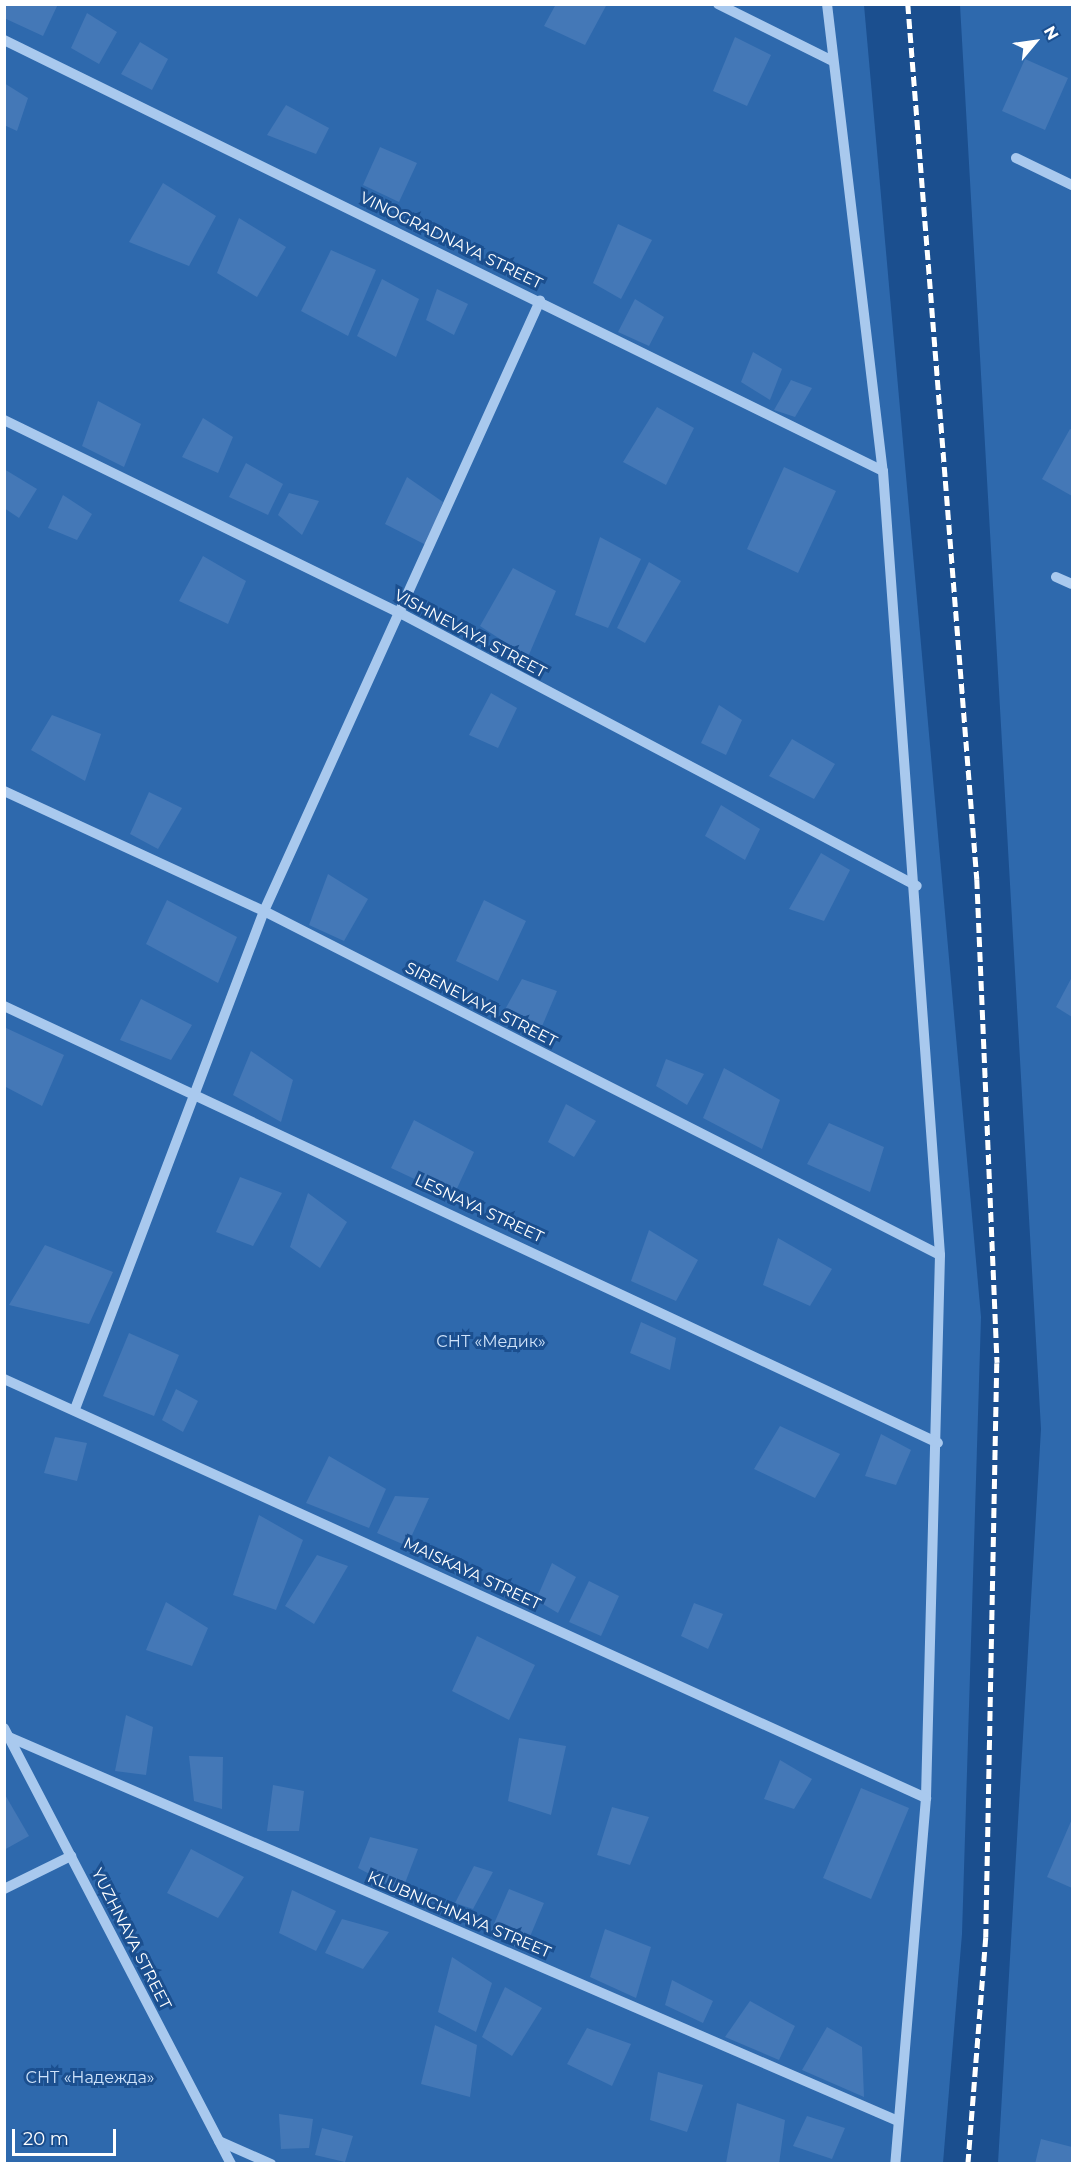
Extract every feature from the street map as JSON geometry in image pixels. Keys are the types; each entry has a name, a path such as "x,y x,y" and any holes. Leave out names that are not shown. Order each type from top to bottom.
{"street":[{"path":"718,4 833,61"},
{"path":"827,4 883,471 917,886 940,1255 938,1443 926,1798 895,2163"},
{"name":"VINOGRADNAYA STREET","path":"4,40 883,471"},
{"path":"1016,158 1072,185"},
{"path":"75,1409 264,911 402,614 540,301"},
{"name":"VISHNEVAYA STREET","path":"4,420 402,614 917,886"},
{"path":"1056,577 1072,584"},
{"name":"SIRENEVAYA STREET","path":"4,791 264,911 940,1255"},
{"name":"LESNAYA STREET","path":"4,1006 197,1092 938,1443"},
{"name":"MAISKAYA STREET","path":"4,1378 926,1798"},
{"name":"YUZHNAYA STREET","path":"7,1732 231,2163"},
{"name":"KLUBNICHNAYA STREET","path":"7,1732 898,2121"},
{"path":"4,1888 71,1856"},
{"path":"219,2141 271,2163"}],"green space":[{"name":"СНТ «Медик»","path":"5,5 864,5 981,1317 962,1934 943,2163 5,2164"},
{"path":"960,5 1072,5 1072,2163 998,2163 1041,1429"}],"building":[{"path":"4,4 58,4 43,36 4,18"},
{"path":"556,4 607,4 585,45 544,26"},
{"path":"87,13 117,32 99,64 71,48"},
{"path":"735,37 771,55 747,106 713,91"},
{"path":"140,42 168,59 152,90 121,74"},
{"path":"1025,59 1068,78 1045,130 1002,111"},
{"path":"4,83 28,98 17,131 4,125"},
{"path":"286,105 329,128 316,154 267,135"},
{"path":"380,147 417,163 399,202 363,185"},
{"path":"163,183 216,216 189,266 129,242"},
{"path":"239,218 286,247 257,297 217,273"},
{"path":"618,224 652,240 621,299 593,283"},
{"path":"331,250 376,270 348,336 301,311"},
{"path":"382,279 419,299 396,357 357,336"},
{"path":"437,289 468,304 454,335 426,320"},
{"path":"635,299 664,317 649,346 618,332"},
{"path":"753,352 782,369 770,400 741,382"},
{"path":"791,380 812,388 795,417 774,410"},
{"path":"98,401 141,424 124,467 82,446"},
{"path":"657,407 694,428 666,485 623,462"},
{"path":"203,418 233,437 218,473 182,457"},
{"path":"1070,429 1072,430 1072,496 1042,479"},
{"path":"246,463 283,484 268,515 229,497"},
{"path":"784,467 836,491 798,573 747,549"},
{"path":"4,469 37,489 19,518 4,508"},
{"path":"407,477 443,502 426,545 385,524"},
{"path":"289,493 319,501 302,535 278,515"},
{"path":"63,495 92,514 77,540 48,528"},
{"path":"600,537 641,559 608,628 575,615"},
{"path":"203,556 246,581 228,624 179,601"},
{"path":"649,562 681,581 645,643 617,628"},
{"path":"513,568 556,591 528,657 480,626"},
{"path":"491,693 517,708 498,748 469,735"},
{"path":"719,705 742,720 726,755 701,743"},
{"path":"52,715 101,734 85,781 31,750"},
{"path":"792,739 835,764 814,799 769,776"},
{"path":"149,792 182,808 158,849 130,834"},
{"path":"721,805 760,829 745,860 705,836"},
{"path":"821,853 850,870 824,921 789,909"},
{"path":"328,874 368,899 344,941 309,925"},
{"path":"167,900 237,937 218,983 146,944"},
{"path":"484,900 526,921 498,981 456,961"},
{"path":"1072,977 1072,1017 1056,1007"},
{"path":"522,979 557,991 540,1031 503,1013"},
{"path":"141,999 192,1025 171,1060 120,1040"},
{"path":"4,1027 64,1055 42,1106 4,1086"},
{"path":"251,1051 293,1080 281,1122 233,1095"},
{"path":"666,1059 704,1074 687,1105 656,1086"},
{"path":"724,1068 780,1100 762,1149 703,1118"},
{"path":"566,1104 596,1121 574,1157 548,1142"},
{"path":"414,1120 474,1152 453,1197 391,1168"},
{"path":"829,1123 884,1147 870,1192 807,1164"},
{"path":"240,1177 282,1193 253,1246 216,1232"},
{"path":"308,1193 347,1222 320,1268 290,1247"},
{"path":"649,1230 698,1260 676,1301 631,1281"},
{"path":"778,1238 832,1269 810,1306 763,1285"},
{"path":"45,1245 113,1272 89,1324 9,1305"},
{"path":"641,1322 676,1338 670,1370 630,1353"},
{"path":"129,1333 179,1355 154,1416 103,1396"},
{"path":"176,1389 198,1401 183,1432 162,1420"},
{"path":"780,1426 840,1454 815,1498 754,1469"},
{"path":"881,1434 911,1450 896,1485 865,1476"},
{"path":"55,1437 87,1443 77,1481 44,1473"},
{"path":"329,1456 386,1489 369,1528 306,1503"},
{"path":"395,1496 429,1498 407,1546 377,1533"},
{"path":"259,1515 303,1540 276,1610 233,1595"},
{"path":"317,1555 348,1566 314,1624 285,1606"},
{"path":"552,1563 576,1577 558,1613 536,1600"},
{"path":"589,1581 619,1596 601,1636 569,1622"},
{"path":"166,1602 208,1628 192,1666 146,1650"},
{"path":"694,1603 723,1614 708,1649 681,1636"},
{"path":"477,1636 535,1665 509,1720 452,1691"},
{"path":"126,1715 153,1727 146,1775 115,1771"},
{"path":"519,1738 566,1746 551,1815 508,1801"},
{"path":"189,1756 223,1757 222,1809 194,1801"},
{"path":"780,1760 812,1779 794,1809 764,1799"},
{"path":"273,1785 304,1791 299,1831 267,1831"},
{"path":"861,1788 909,1808 871,1899 823,1878"},
{"path":"4,1793 29,1836 4,1850"},
{"path":"612,1807 649,1817 630,1865 597,1855"},
{"path":"1072,1819 1072,1888 1047,1877"},
{"path":"370,1837 418,1849 402,1891 358,1868"},
{"path":"191,1849 244,1877 218,1918 167,1893"},
{"path":"474,1866 493,1872 473,1909 455,1903"},
{"path":"509,1889 544,1903 524,1951 490,1933"},
{"path":"292,1890 336,1911 316,1951 279,1933"},
{"path":"342,1919 389,1932 363,1969 325,1953"},
{"path":"605,1929 651,1947 636,1998 590,1977"},
{"path":"452,1957 492,1983 476,2032 438,2012"},
{"path":"672,1980 713,2001 703,2023 665,2005"},
{"path":"505,1987 542,2008 512,2056 482,2037"},
{"path":"750,2001 795,2026 779,2060 725,2037"},
{"path":"435,2025 477,2045 470,2097 421,2084"},
{"path":"827,2027 862,2047 864,2097 802,2070"},
{"path":"587,2028 631,2044 612,2086 567,2064"},
{"path":"658,2072 703,2085 687,2132 650,2120"},
{"path":"737,2103 785,2120 779,2164 726,2163"},
{"path":"279,2114 313,2119 309,2148 281,2149"},
{"path":"807,2116 845,2128 832,2159 793,2146"},
{"path":"322,2128 353,2136 345,2162 315,2155"},
{"path":"1041,2139 1072,2147 1072,2164 1035,2164"}],"railway":[{"path":"908,4 977,879 997,1363 986,1937 968,2164"}],"park label":[{"name":"СНТ «Надежда»","path":"90,2078"}]}
